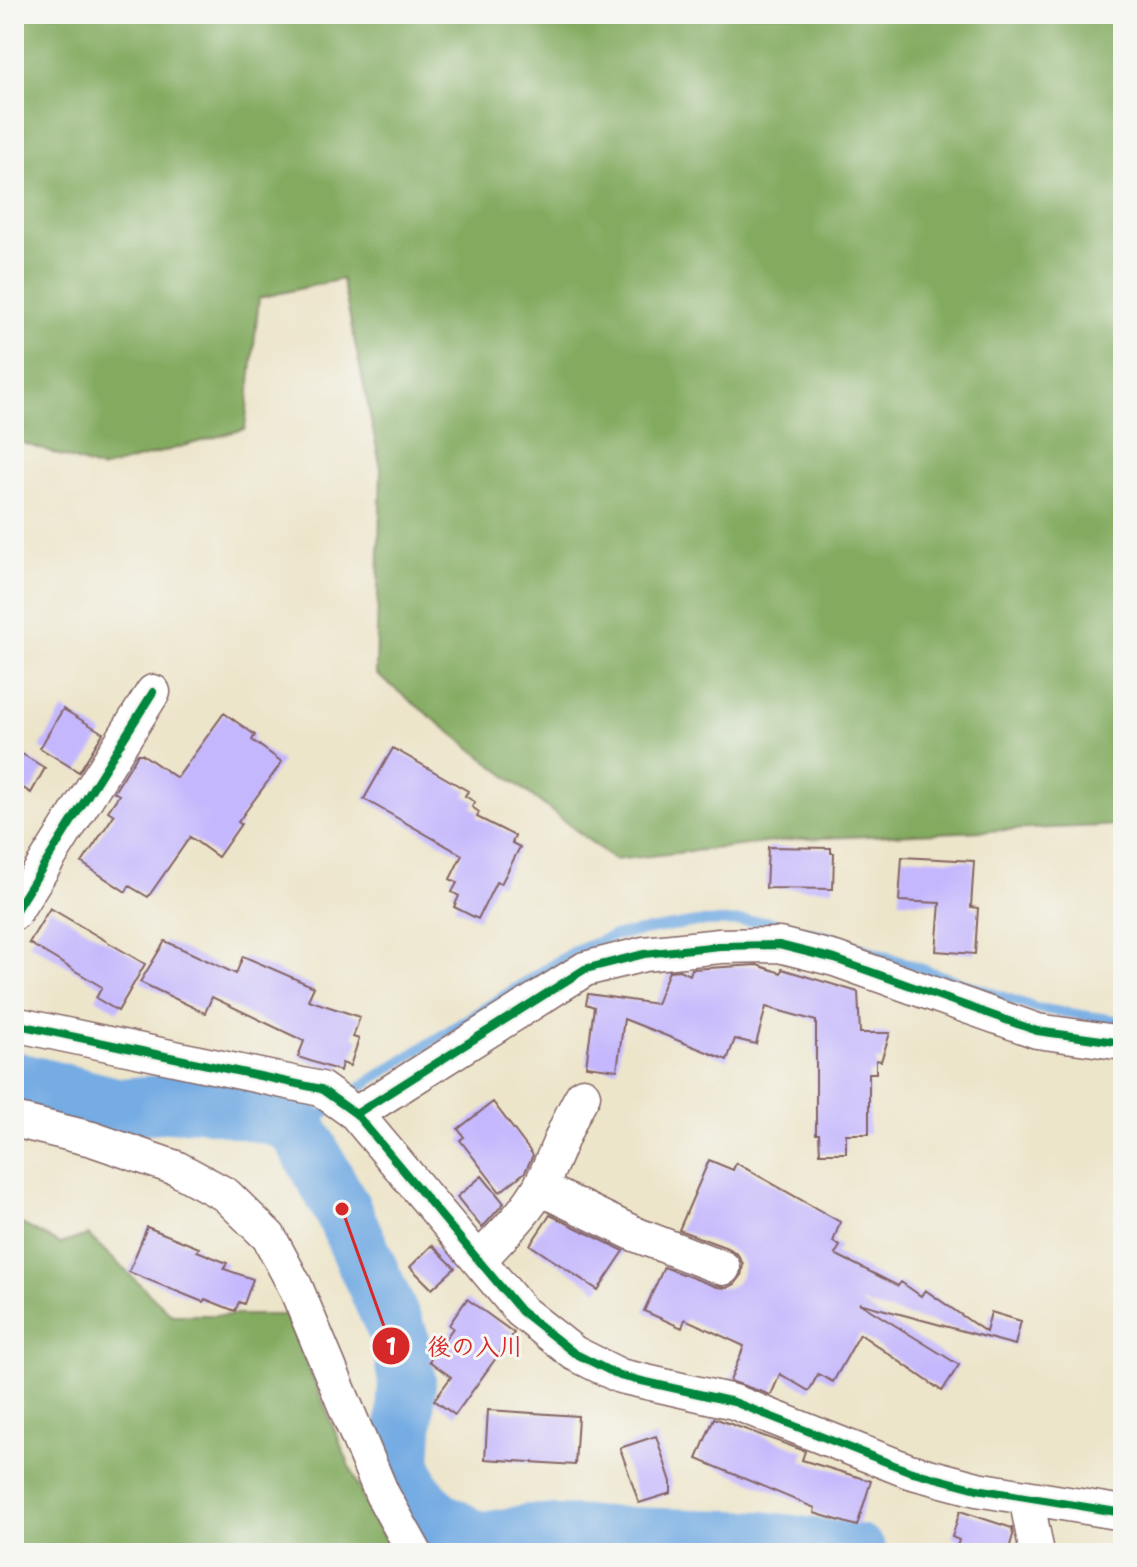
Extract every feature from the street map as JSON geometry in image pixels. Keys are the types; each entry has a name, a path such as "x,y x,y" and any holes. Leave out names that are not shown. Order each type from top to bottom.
{"street":[{"path":"14,913 153,692"},
{"path":"344,1106 585,969 644,954 704,947 779,945 835,959 1037,1031 1123,1043"},
{"path":"14,1024 321,1089 344,1106 521,1311 574,1353 620,1376 734,1402 909,1471 977,1489 1123,1513"},
{"path":"479,1260 512,1225 540,1188 568,1120 583,1095"},
{"path":"14,1120 92,1139 176,1168 226,1195 269,1237 295,1286 382,1494 415,1553"},
{"path":"540,1188 637,1235 723,1268"},
{"path":"1026,1497 1037,1553"}],"green space":[{"path":"14,14 1123,14 1123,825 801,839 614,860 376,674 381,469 342,279 259,298 245,429 101,469 14,440"},
{"path":"14,1220 60,1244 88,1235 172,1315 286,1315 373,1521 396,1553 14,1553"}],"building":[{"path":"63,709 103,733 79,772 40,748"},
{"path":"224,713 255,735 252,740 282,762 238,822 241,824 218,857 190,837 148,897 129,886 126,892 82,863 114,815 108,811 119,795 114,792 138,754 177,778"},
{"path":"393,748 468,791 465,796 475,802 472,807 479,812 477,817 515,836 512,843 520,847 501,884 496,882 478,919 454,907 459,896 452,892 457,883 450,879 462,855 364,799"},
{"path":"14,749 45,768 31,793 14,782"},
{"path":"768,847 831,848 831,853 834,853 833,889 766,888"},
{"path":"902,857 974,861 971,907 978,908 975,954 936,951 940,903 899,901"},
{"path":"50,908 145,964 118,1011 96,998 102,987 29,943"},
{"path":"165,941 236,974 243,956 314,987 308,1000 360,1017 353,1037 359,1039 350,1066 342,1063 340,1071 298,1057 304,1041 212,997 205,1013 140,982"},
{"path":"757,965 781,973 782,969 858,992 860,1033 890,1033 881,1061 876,1060 876,1073 869,1073 869,1134 846,1134 846,1153 820,1153 819,1134 816,1134 816,1021 766,1007 756,1044 735,1039 727,1060 624,1019 617,1070 586,1066 594,1007 586,1004 588,994 656,1004 669,971 679,970 690,975 692,969"},
{"path":"493,1102 533,1155 525,1172 500,1192 460,1140 464,1137 458,1129"},
{"path":"709,1160 733,1170 736,1163 840,1222 833,1242 840,1246 835,1254 898,1286 901,1282 921,1296 925,1290 986,1332 991,1312 1021,1321 1015,1345 859,1303 959,1365 942,1391 860,1334 833,1382 818,1374 809,1391 780,1374 771,1395 730,1381 744,1346 685,1319 682,1328 644,1311 664,1267 717,1287 727,1288 741,1276 743,1264 730,1249 679,1230"},
{"path":"482,1176 504,1203 482,1228 457,1197"},
{"path":"550,1215 624,1251 598,1290 530,1245"},
{"path":"147,1227 199,1248 197,1251 227,1263 224,1269 253,1279 244,1304 239,1302 235,1311 205,1299 203,1302 129,1272"},
{"path":"432,1245 455,1268 432,1289 410,1267"},
{"path":"467,1299 514,1333 455,1415 434,1400 451,1377 429,1361 453,1328 449,1325"},
{"path":"488,1410 578,1416 575,1465 485,1459"},
{"path":"714,1418 805,1451 802,1460 871,1481 857,1526 814,1513 815,1508 697,1459"},
{"path":"656,1436 671,1482 671,1493 639,1503 620,1448"},
{"path":"960,1511 1012,1528 1008,1553 955,1553 959,1540 952,1537"}],"waterway":[{"path":"297,1127 312,1123 357,1089 572,952 612,936 697,922 768,921 833,938 1036,1008 1123,1021"},
{"path":"14,1080 120,1107 201,1101 276,1117 297,1127 342,1209 400,1339 407,1382 402,1462 412,1491 437,1519 480,1542 529,1533 761,1540 858,1553"}],"cycle path":[{"path":"14,913 153,692"},
{"path":"356,1114 585,969 644,954 720,946 779,945 835,959 1037,1031 1123,1043"},
{"path":"14,1024 321,1089 356,1114 521,1311 574,1353 620,1376 734,1402 909,1471 977,1489 1123,1513"}],"place":[{"name":"後の入川","path":"342,1209"}]}
